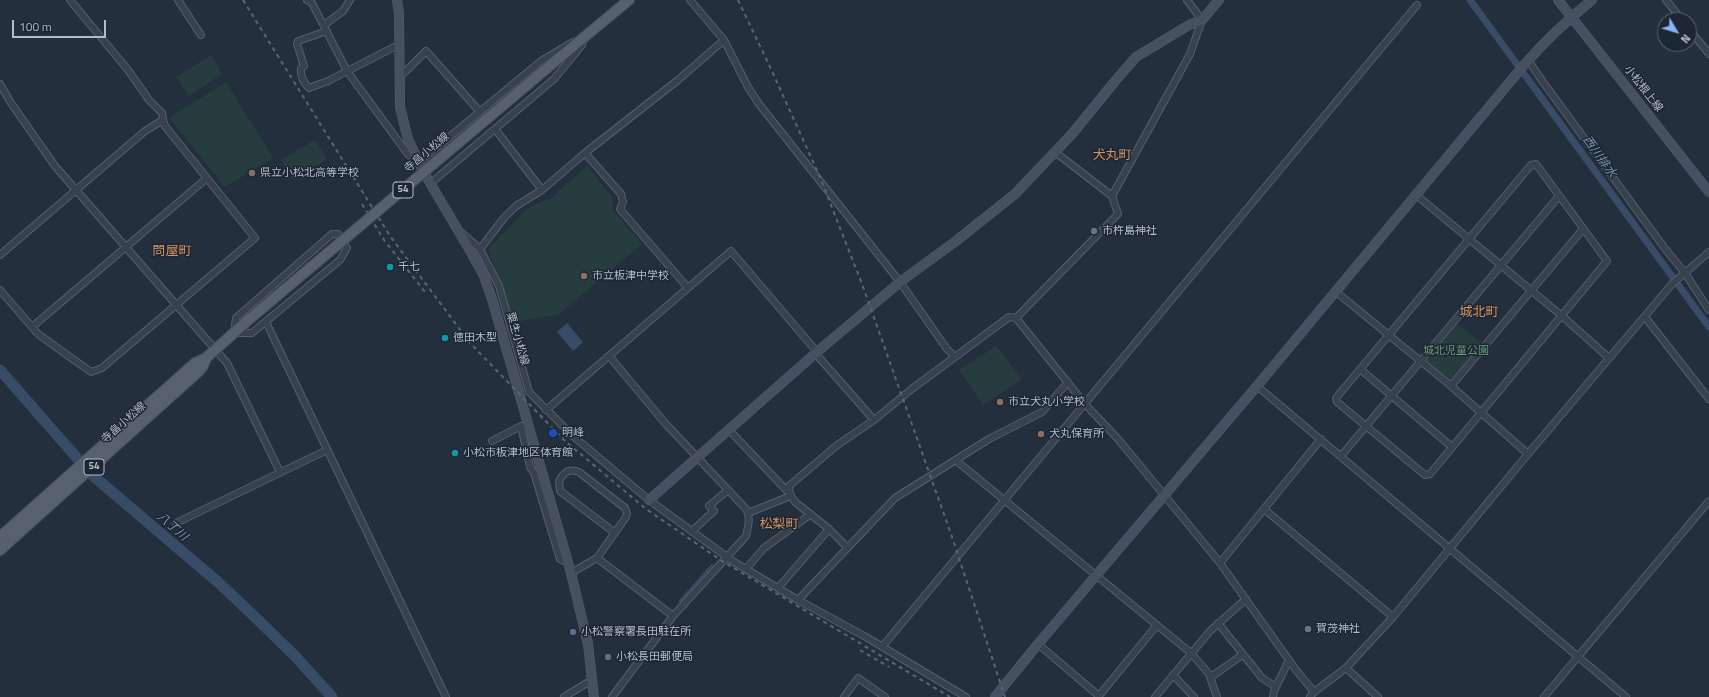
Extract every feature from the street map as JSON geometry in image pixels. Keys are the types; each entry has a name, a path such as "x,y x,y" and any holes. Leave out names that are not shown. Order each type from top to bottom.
{"main road":[{"name":"寺畠小松線","path":"0,550 44,505 137,422 199,371 206,358 246,322 629,0"},
{"name":"寺畠小松線","path":"0,537 44,505"}],"street":[{"path":"0,290 38,334 91,372 102,368 255,238 165,126 162,112 149,100 128,70 70,0"},
{"path":"178,0 201,35"},
{"path":"307,0 312,3 347,71 406,153 418,163 541,61 578,38 584,38 582,46 554,79 431,183"},
{"path":"350,0 343,11 325,28 298,41 304,66 301,68 301,74 309,88 347,71 400,44"},
{"name":"粟生小松線","path":"397,0 400,44 400,107 408,139 418,163 461,232 484,276 492,299 571,573 588,644 594,697"},
{"path":"690,0 724,40 748,87 759,104 900,282 947,349 955,357"},
{"path":"1187,0 1202,20"},
{"path":"1112,196 1190,54 1202,20 1219,0"},
{"name":"小松根上線","path":"1558,0 1709,192"},
{"path":"995,697 1163,495 1257,386 1526,62 1571,16 1592,0"},
{"path":"1666,0 1676,12"},
{"path":"882,647 1417,5"},
{"path":"649,500 816,353 900,282 956,241 1015,194 1055,152 1136,57 1189,25 1202,20"},
{"path":"1697,39 1709,54"},
{"path":"480,249 512,210 542,190 585,153 678,80 724,40"},
{"path":"400,77 426,51 480,112"},
{"path":"1526,62 1561,107 1709,310"},
{"path":"0,84 11,103 55,166 214,350 227,362 280,472"},
{"path":"0,255 145,131 163,120"},
{"path":"495,129 542,190"},
{"path":"1016,318 1118,214 1112,196 1055,152"},
{"path":"585,153 621,194 623,202 620,209 688,288"},
{"path":"1536,164 1559,196 1607,261 1482,413 1430,474 1425,475 1364,426 1337,402 1336,398 1531,165 1536,164"},
{"path":"32,327 207,178"},
{"path":"1415,194 1562,316 1609,358"},
{"path":"1340,456 1559,196"},
{"path":"1451,386 1530,290 1583,229"},
{"path":"461,232 480,249 499,286 529,392 573,436 649,500 746,569 966,697"},
{"path":"332,234 338,234 347,248 340,260 266,322 252,333 234,333 236,318 246,308 332,234"},
{"path":"546,410 731,251 874,420"},
{"path":"1310,697 1314,692 1346,668 1393,617 1528,454 1672,284 1709,252"},
{"path":"1335,291 1451,386 1528,454"},
{"path":"790,494 789,486 836,446 874,420 1009,317 1016,318 1084,403 1118,439 1220,563 1289,660 1314,692"},
{"path":"1645,317 1709,400"},
{"path":"266,322 446,697"},
{"path":"609,356 665,423 748,513 748,527 746,536 673,616 612,697"},
{"path":"1360,369 1452,447"},
{"path":"798,600 895,498 989,439 1042,412 1068,382"},
{"path":"1257,386 1449,550 1578,655 1626,697"},
{"path":"492,441 521,426 530,467 534,472 560,559 568,563"},
{"path":"729,430 790,494 795,502 829,529 848,548"},
{"path":"1220,563 1322,440"},
{"path":"176,523 327,450"},
{"path":"959,463 1191,653 1211,677 1217,697"},
{"path":"571,573 597,558 626,518 627,514 625,508 580,472 570,470 565,472 559,481 560,491 615,533"},
{"path":"692,530 714,511 709,506 728,490"},
{"path":"748,513 788,497 790,494"},
{"path":"1544,697 1709,501"},
{"path":"1264,509 1393,617"},
{"path":"746,569 764,548 811,514"},
{"path":"778,588 829,529"},
{"path":"597,558 673,616"},
{"path":"1155,697 1218,623 1246,599"},
{"path":"1218,623 1242,655 1262,678 1276,687"},
{"path":"1038,644 1099,696 1157,625"},
{"path":"1211,677 1242,655"},
{"path":"1273,697 1276,687 1289,660"},
{"path":"1346,668 1378,697"},
{"path":"1173,675 1194,697"},
{"path":"844,697 858,678 884,697"},
{"path":"564,697 592,680"}],"green space":[{"path":"211,55 222,74 189,96 176,77"},
{"path":"226,82 273,158 225,187 170,117"},
{"path":"313,141 317,142 327,159 293,180 281,160"},
{"path":"587,166 612,197 613,210 642,244 558,315 513,322 488,249 530,206 550,199"},
{"name":"城北児童公園","path":"1457,324 1483,344 1452,380 1449,380 1427,361"},
{"path":"996,346 1022,379 983,405 959,370"}],"water":[{"path":"567,323 583,342 573,351 557,332"}],"waterway":[{"name":"西川排水","path":"1470,0 1709,327"},
{"name":"八丁川","path":"0,370 91,474 219,583 295,656 332,697"},
{"path":"680,601 712,565"}],"railway":[{"path":"243,0 390,236 470,343 565,441 646,509 722,561 950,697"},
{"path":"738,0 820,177 862,284 951,534 1005,697"},
{"path":"362,204 384,240 425,292"},
{"path":"860,650 889,667"}],"place":[{"name":"県立小松北高等学校","path":"252,173"},
{"name":"市杵島神社","path":"1094,231"},
{"name":"千七","path":"390,267"},
{"name":"市立板津中学校","path":"584,276"},
{"name":"徳田木型","path":"445,338"},
{"name":"市立犬丸小学校","path":"1000,402"},
{"name":"明峰","path":"553,433"},
{"name":"犬丸保育所","path":"1041,434"},
{"name":"小松市板津地区体育館","path":"455,453"},
{"name":"賀茂神社","path":"1308,629"},
{"name":"小松警察署長田駐在所","path":"573,632"},
{"name":"小松長田郵便局","path":"608,657"}],"district":[{"name":"犬丸町","path":"1112,156"},
{"name":"問屋町","path":"172,252"},
{"name":"城北町","path":"1479,313"},
{"name":"松梨町","path":"779,525"}]}
